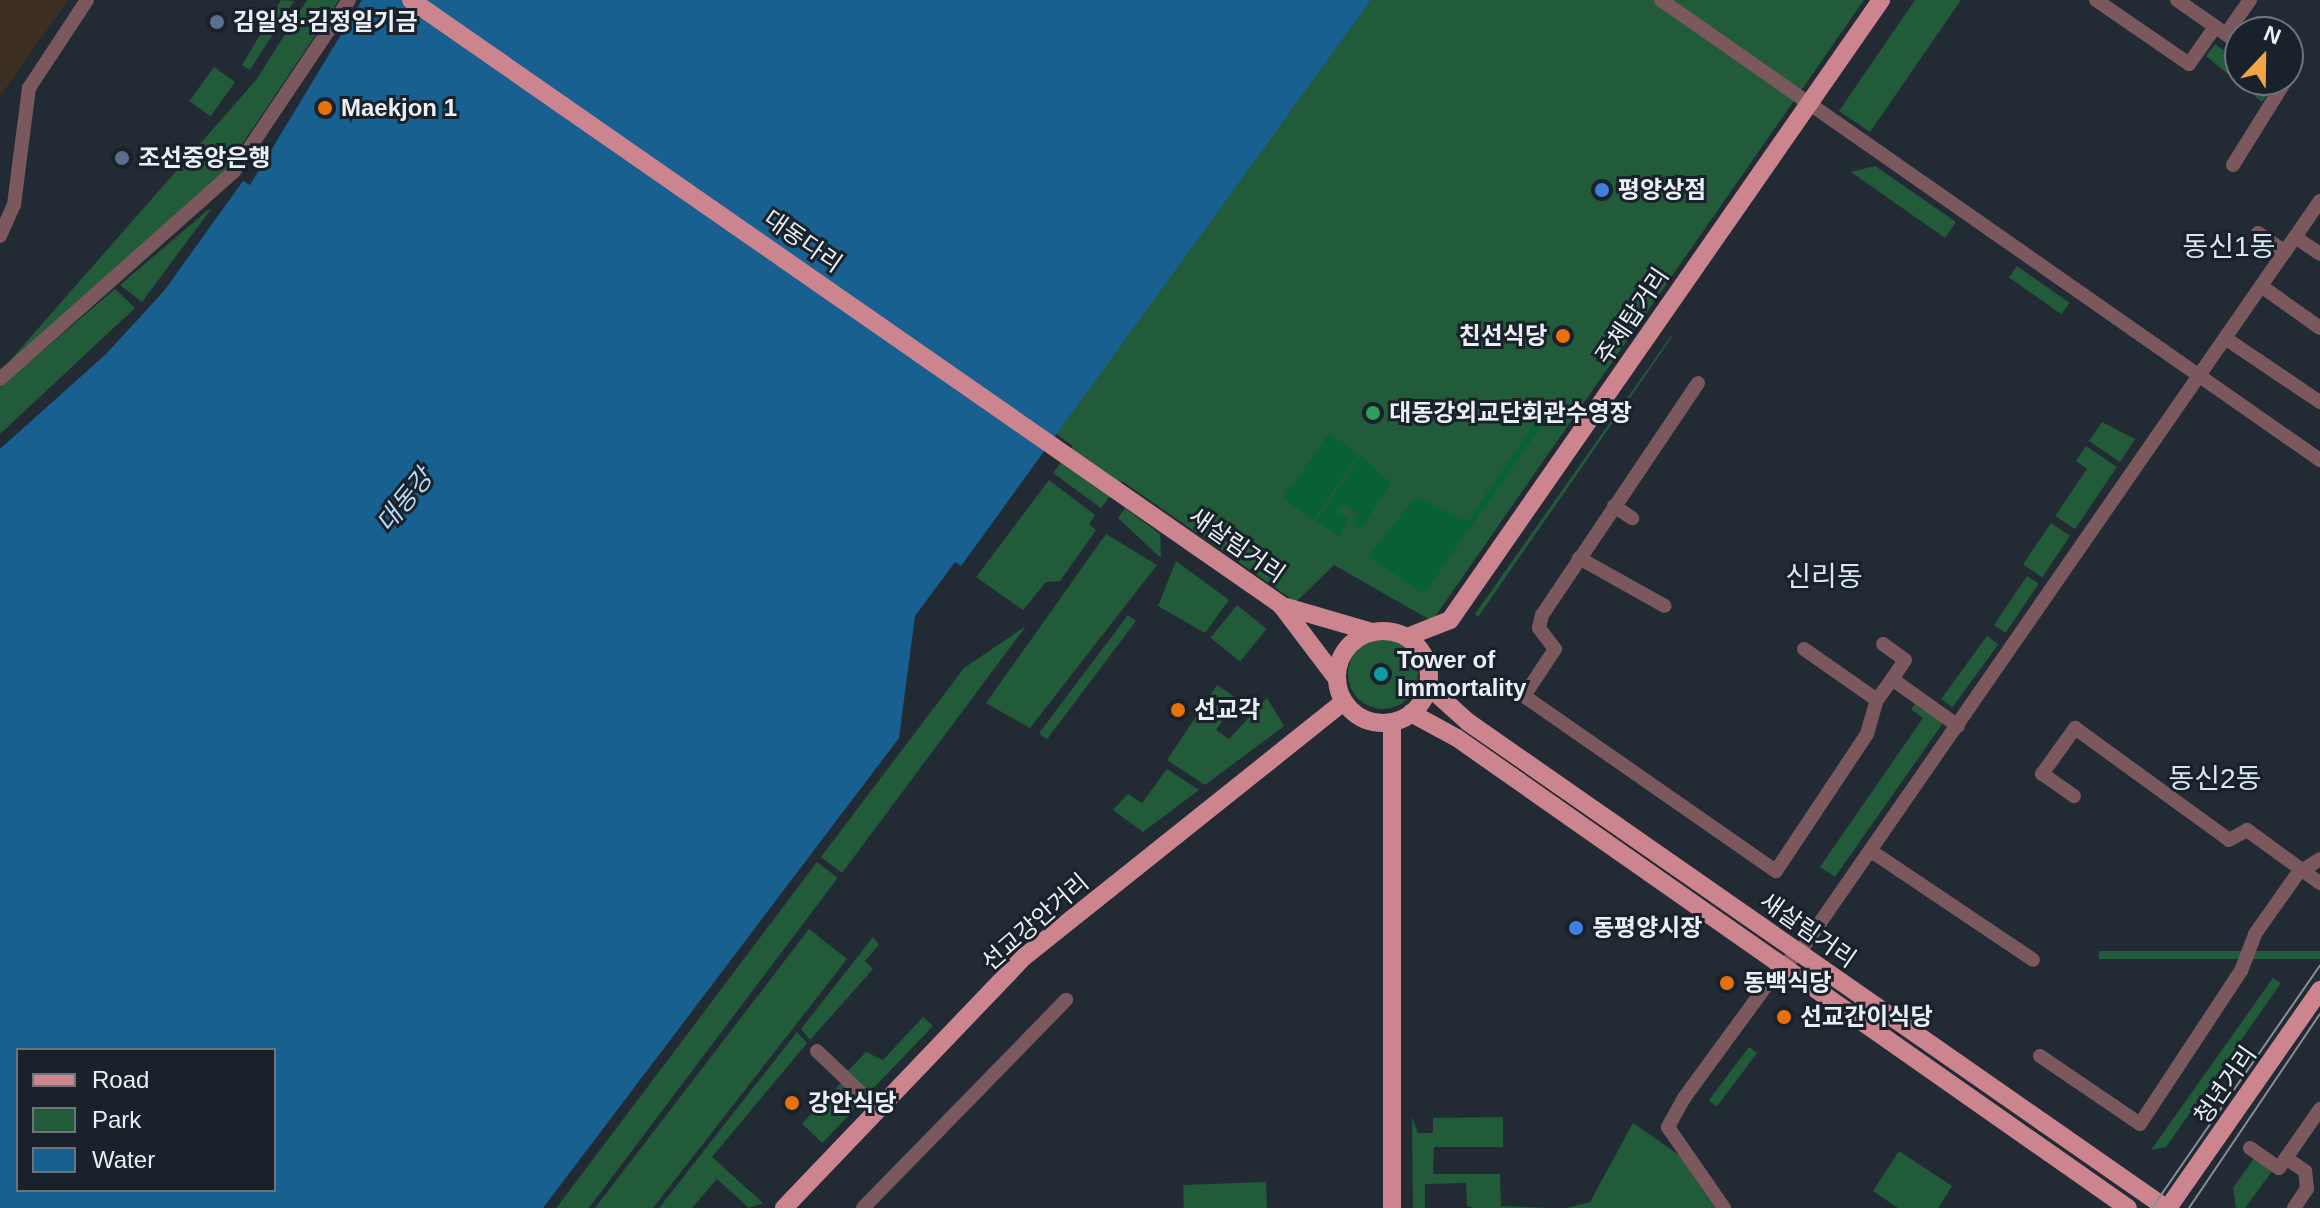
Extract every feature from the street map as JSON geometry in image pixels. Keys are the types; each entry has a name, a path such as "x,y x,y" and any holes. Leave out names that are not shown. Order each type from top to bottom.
{"main road":[{"name":"대동다리","path":"411,0 1166,524"},
{"name":"주체탑거리","path":"1429,678 1450,620 1881,0"},
{"name":"새살림거리","path":"1166,524 1281,605 1337,679 1344,702"},
{"name":"새살림거리","path":"1281,605 1372,632 1407,637 1429,678 1468,722 2167,1208"},
{"path":"1407,637 1450,620"},
{"path":"1337,679 1343,654 1372,632"},
{"path":"1344,702 1365,719 1392,722 1411,713 1429,678"},
{"name":"선교강안거리","path":"784,1208 1024,957 1344,702"},
{"name":"새살림거리","path":"1411,713 1457,738 1779,968 2128,1208"},
{"path":"1392,722 1392,1208"},
{"name":"청년거리","path":"2167,1208 2320,990"}],"street":[{"path":"0,236 14,205 29,88 87,0"},
{"path":"0,379 234,171 349,0"},
{"path":"1661,0 2320,460"},
{"path":"2096,0 2189,64 2250,0"},
{"path":"2177,0 2224,32"},
{"path":"2233,165 2276,96"},
{"path":"1724,1208 1668,1127 1779,968 1799,953 1871,851 2320,201"},
{"path":"2258,233 2285,252"},
{"path":"2295,237 2320,254"},
{"path":"2261,286 2320,328"},
{"path":"2225,338 2320,402"},
{"path":"1698,383 1542,615 1539,628 1555,649 1524,696 1776,871 1867,734 1877,700 1905,660 1883,644"},
{"path":"1614,506 1632,518"},
{"path":"1579,558 1665,606"},
{"path":"1804,649 1877,700"},
{"path":"1892,679 1958,726"},
{"path":"2074,796 2042,774 2075,728 2229,840 2247,830 2320,883"},
{"path":"1871,851 2033,960"},
{"path":"2040,1056 2140,1124 2241,971 2255,934 2304,871 2320,859"},
{"path":"863,1208 1066,1000"},
{"path":"817,1051 879,1110"},
{"path":"2250,1148 2279,1168 2320,1109"},
{"path":"2286,1158 2305,1171 2307,1189 2294,1208"}],"shaded area":[{"path":"0,0 68,0 0,96"}],"green space":[{"path":"281,0 294,1 250,70 242,65"},
{"path":"307,0 339,0 212,189 0,372 256,80"},
{"path":"1371,0 1864,0 1432,621 1334,565 1296,602 1122,481 1101,508 1053,473 1073,446 1055,433"},
{"path":"1915,0 1961,0 1870,132 1839,111"},
{"path":"2215,44 2224,51 2224,71 2206,56"},
{"path":"214,67 235,82 210,116 189,101"},
{"path":"1875,166 1956,222 1945,238 1851,172"},
{"path":"211,209 142,302 120,285 208,210"},
{"path":"2017,266 2069,303 2061,314 2009,277"},
{"path":"115,289 135,308 0,434 0,387"},
{"path":"1672,337 1478,617 1475,614"},
{"path":"1552,411 1424,594 1368,556 1416,497 1468,521 1542,412"},
{"path":"2102,422 2135,439 2120,462 2089,441"},
{"path":"1329,433 1359,454 1313,520 1283,499"},
{"path":"2086,446 2117,467 2075,529 2055,516 2087,469 2076,461"},
{"path":"1361,455 1391,483 1360,530 1351,524 1358,514 1342,504 1337,511 1348,518 1340,537 1316,521"},
{"path":"1049,480 1095,515 1089,524 1096,530 1060,581 1046,582 1023,610 976,577"},
{"path":"1125,508 1160,534 1161,558 1118,518"},
{"path":"2051,523 2070,536 2042,577 2023,564"},
{"path":"1106,534 1157,565 1030,728 986,703"},
{"path":"1176,561 1229,600 1205,633 1158,606"},
{"path":"2027,576 2039,584 2006,633 1994,625"},
{"path":"1237,605 1267,629 1240,662 1211,638"},
{"path":"1128,615 1136,621 1047,739 1039,733"},
{"path":"1026,626 842,873 821,857 964,668"},
{"path":"1987,636 1998,644 1952,707 1941,699"},
{"path":"1390,639 1412,654 1418,674 1416,688 1408,699 1397,707 1376,709 1358,699 1350,688 1348,667 1358,649 1369,641"},
{"path":"1217,685 1238,699 1216,730 1229,739 1267,698 1284,726 1205,785 1167,760"},
{"path":"1915,704 1943,723 1835,877 1820,867 1923,718 1911,709"},
{"path":"1167,769 1199,790 1143,832 1113,810 1128,794 1142,803"},
{"path":"817,862 838,878 589,1208 556,1208"},
{"path":"809,929 847,959 653,1208 595,1208"},
{"path":"873,937 879,945 865,961 873,969 810,1040 801,1029"},
{"path":"2099,951 2320,951 2320,959 2099,959"},
{"path":"2273,978 2281,983 2166,1147 2151,1150"},
{"path":"923,1017 933,1026 867,1095 845,1074 866,1052 883,1060"},
{"path":"797,1032 807,1043 712,1157 763,1203 749,1208 717,1179 692,1208 659,1208"},
{"path":"1749,1047 1757,1053 1717,1107 1709,1101"},
{"path":"843,1081 863,1100 822,1143 802,1123"},
{"path":"1412,1117 1418,1133 1433,1133 1433,1118 1503,1117 1503,1147 1434,1147 1433,1174 1500,1174 1501,1206 1552,1208 1467,1206 1466,1183 1425,1184 1425,1208 1413,1208"},
{"path":"1633,1123 1679,1155 1715,1208 1567,1208 1590,1202"},
{"path":"1899,1151 1952,1186 1938,1208 1898,1208 1873,1191"},
{"path":"2255,1157 2273,1170 2245,1208 2236,1208 2233,1188"},
{"path":"1266,1182 1267,1208 1184,1208 1183,1185"}],"water":[{"name":"대동강","path":"362,0 1371,0 961,566 955,562 915,616 899,738 543,1208 0,1208 0,449 106,354 164,291 243,181 250,185"}],"tram line":[{"path":"2152,1208 2320,965"},
{"path":"2189,1208 2320,1014"}],"place":[{"name":"김일성·김정일기금","path":"217,22"},
{"name":"Maekjon 1","path":"325,108"},
{"name":"조선중앙은행","path":"122,158"},
{"name":"평양상점","path":"1602,190"},
{"name":"친선식당","path":"1563,336"},
{"name":"대동강외교단회관수영장","path":"1373,413"},
{"name":"Tower of Immortality","path":"1381,674"},
{"name":"선교각","path":"1178,710"},
{"name":"동평양시장","path":"1576,928"},
{"name":"동백식당","path":"1727,983"},
{"name":"선교간이식당","path":"1784,1017"},
{"name":"강안식당","path":"792,1103"}],"district":[{"name":"동신1동","path":"2229,247"},
{"name":"신리동","path":"1824,577"},
{"name":"동신2동","path":"2215,779"}]}
